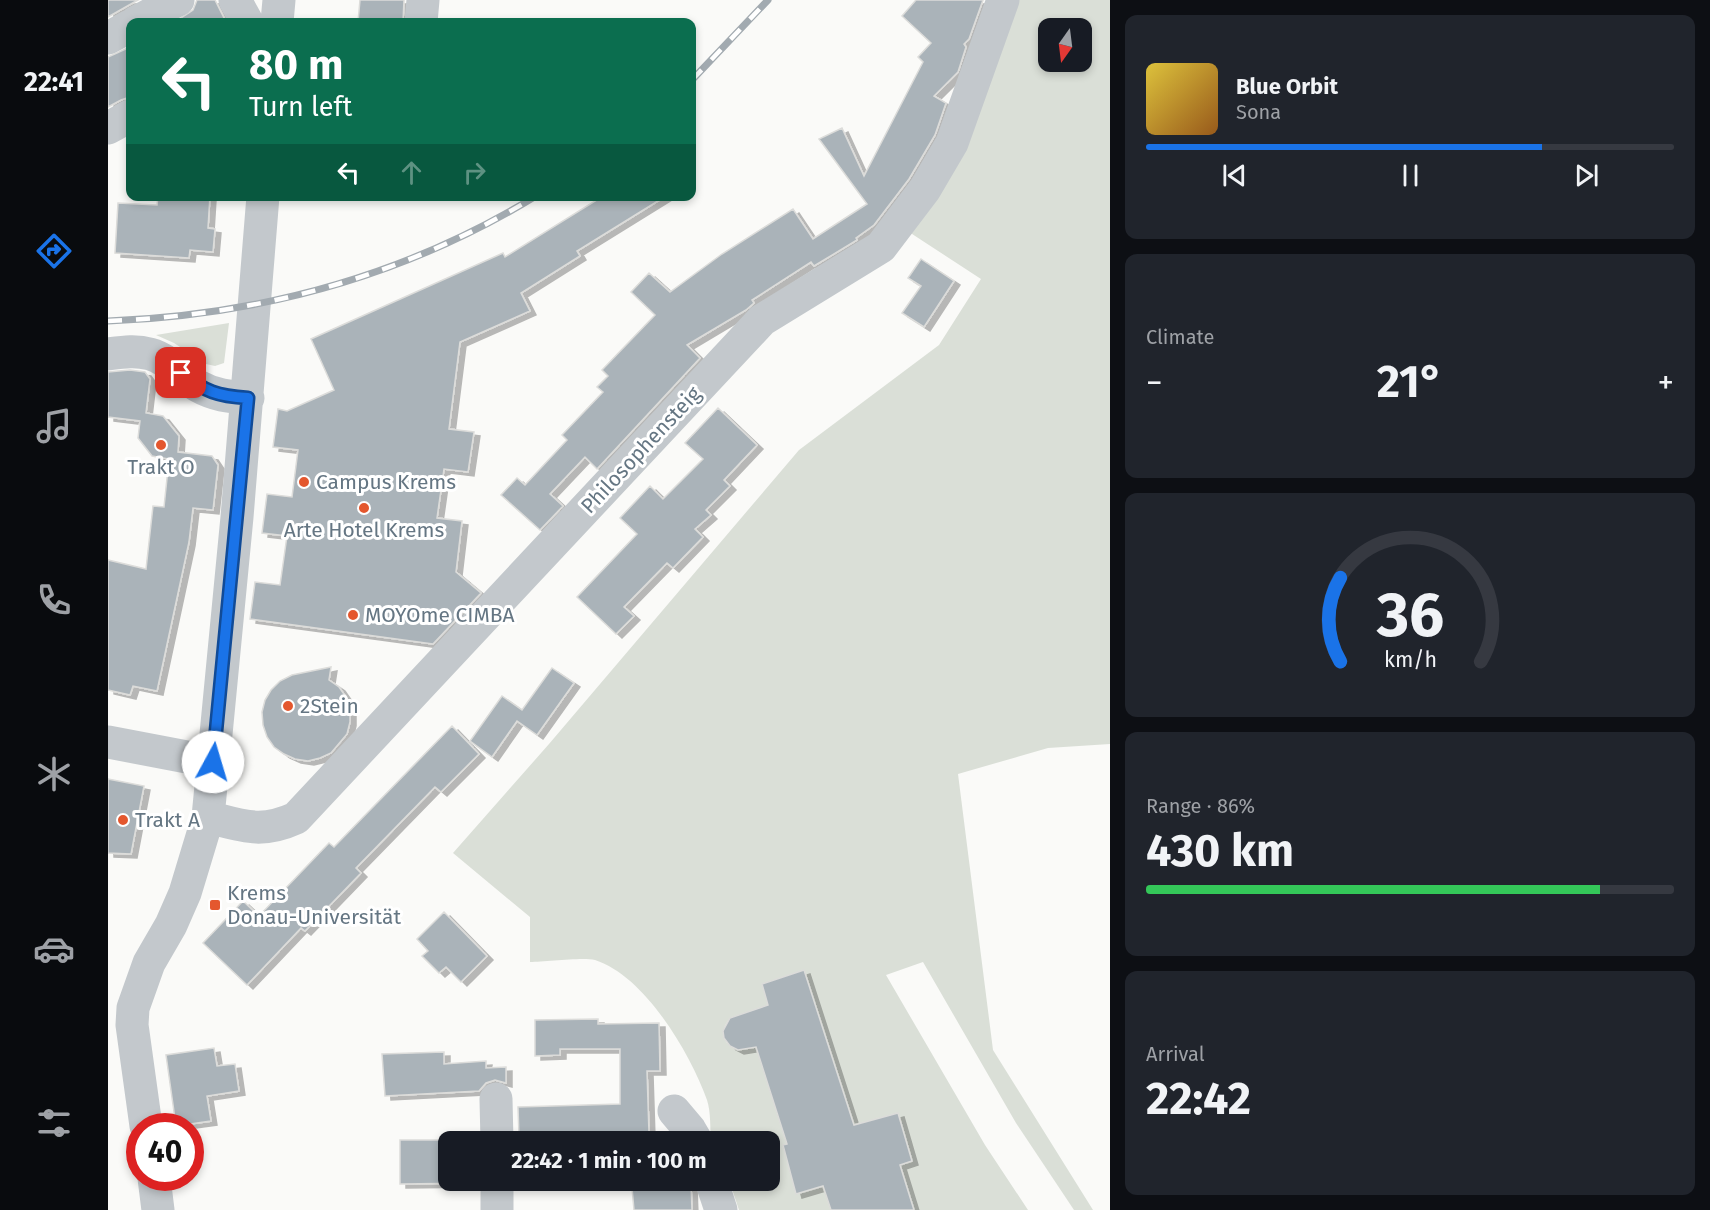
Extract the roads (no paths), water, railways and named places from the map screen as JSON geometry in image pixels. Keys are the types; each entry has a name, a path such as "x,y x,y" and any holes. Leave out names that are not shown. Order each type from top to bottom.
{"street":[{"path":"144,18 178,0"},
{"path":"235,0 245,18"},
{"path":"277,18 279,0"},
{"path":"421,18 423,0"},
{"name":"Philosophensteig","path":"208,817 245,826 265,828 296,818 762,320 881,247 925,189 952,143 1003,0"},
{"path":"108,38 126,28"},
{"path":"108,128 126,118"},
{"path":"144,1113 132,1025 121,1006 171,925 185,893 208,817 248,398 263,201"},
{"path":"108,354 135,351 153,354 165,360 197,385 221,396 248,398"},
{"path":"108,742 213,762"},
{"path":"496,1099 496,1131"},
{"path":"674,1111 691,1131"},
{"path":"156,1191 158,1210"},
{"path":"497,1191 497,1210"},
{"path":"715,1191 721,1210"}],"railway":[{"path":"696,76 768,0"},
{"path":"108,321 221,310 276,300 330,286 383,269 435,248 486,224 527,201"}],"place":[{"name":"Trakt O","path":"161,445"},
{"name":"Campus Krems","path":"304,482"},
{"name":"Arte Hotel Krems","path":"364,508"},
{"name":"MOYOme CIMBA","path":"353,615"},
{"name":"2Stein","path":"288,706"},
{"name":"Trakt A","path":"123,820"},
{"name":"Krems Donau-Universität","path":"215,905"}]}
